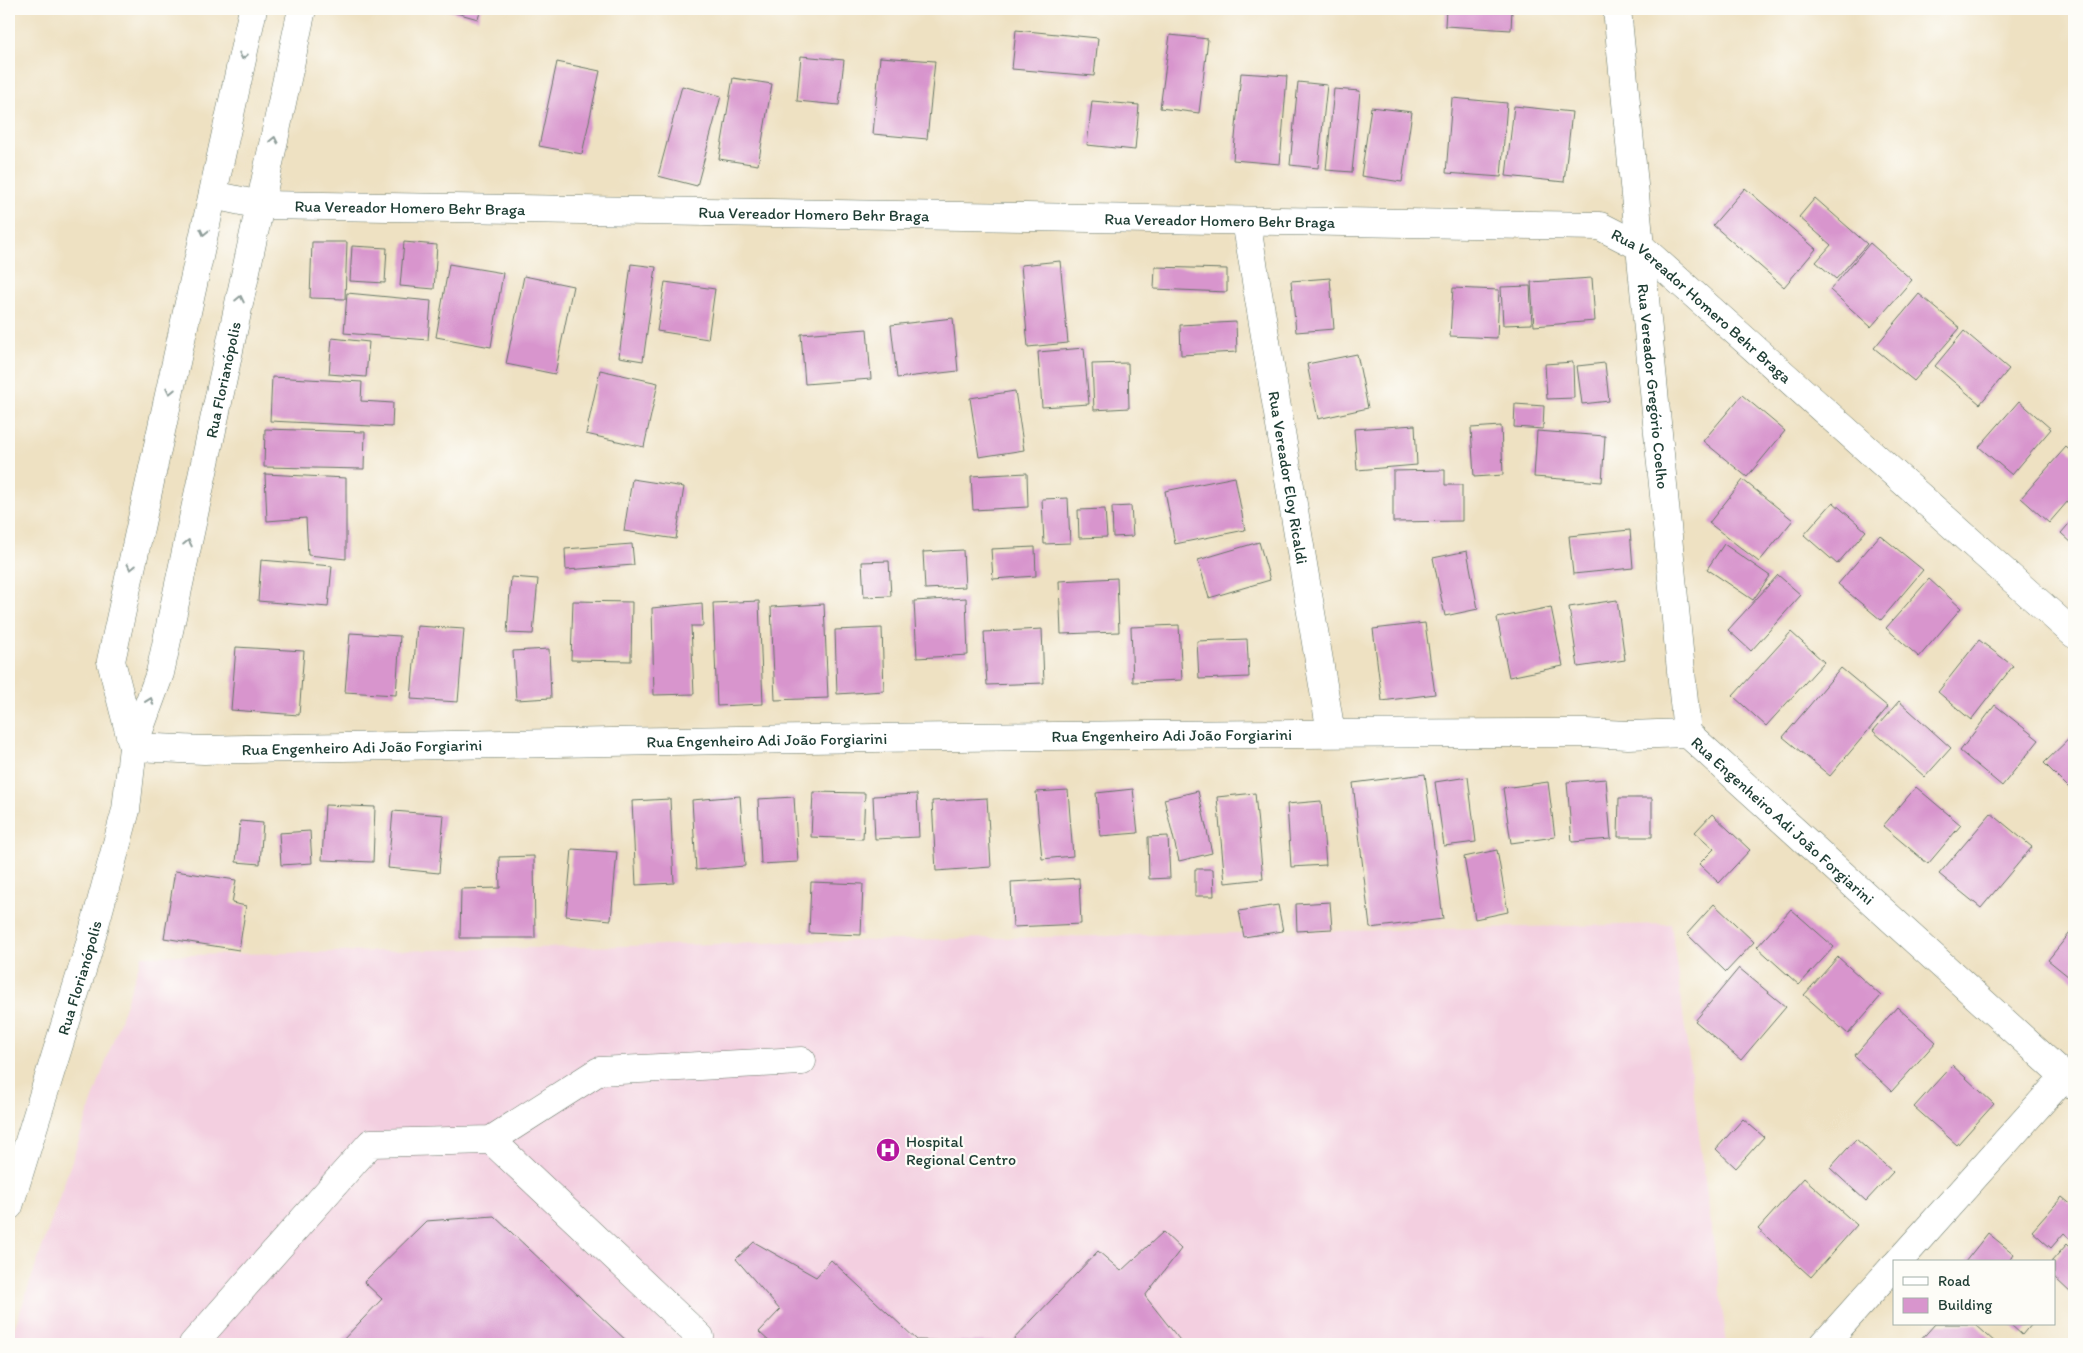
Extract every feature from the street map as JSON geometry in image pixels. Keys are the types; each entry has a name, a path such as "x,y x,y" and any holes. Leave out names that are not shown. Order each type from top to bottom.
{"street":[{"name":"Rua Florianópolis","path":"133,747 111,661 253,9"},
{"name":"Rua Florianópolis","path":"9,1206 87,954 126,810 133,747 160,673 302,9"},
{"name":"Rua Vereador Gregório Coelho","path":"1617,9 1688,733"},
{"name":"Rua Vereador Homero Behr Braga","path":"213,195 260,205 1600,226 1640,247 2074,634"},
{"name":"Rua Vereador Eloy Ricaldi","path":"1246,221 1331,733"},
{"name":"Rua Engenheiro Adi João Forgiarini","path":"133,747 204,750 705,740 1331,733 1586,733 1628,735 1688,733 2069,1081"},
{"path":"193,1344 371,1143 491,1140 599,1070 802,1061"},
{"path":"1900,1260 2069,1081"},
{"path":"491,1140 700,1337"},
{"path":"1824,1344 1893,1267"}],"shaded area":[{"name":"Hospital Regional Centro","path":"1671,924 1727,1344 9,1344 142,956"}],"building":[{"path":"442,9 481,9 478,19"},
{"path":"1446,9 1512,9 1511,30 1445,26"},
{"path":"1016,30 1098,38 1094,76 1012,69"},
{"path":"1170,35 1208,39 1199,113 1160,108"},
{"path":"801,56 844,60 839,105 797,101"},
{"path":"880,57 935,61 927,139 873,134"},
{"path":"557,62 600,71 582,154 539,146"},
{"path":"1241,73 1287,76 1280,164 1233,160"},
{"path":"733,78 772,84 758,165 719,159"},
{"path":"1298,82 1327,85 1318,168 1290,165"},
{"path":"682,86 721,96 697,186 658,176"},
{"path":"1334,89 1360,91 1352,172 1326,170"},
{"path":"1452,98 1507,103 1501,177 1446,173"},
{"path":"1092,101 1139,105 1135,150 1087,145"},
{"path":"1514,106 1572,112 1564,182 1506,176"},
{"path":"1371,107 1412,112 1402,182 1361,176"},
{"path":"1745,188 1816,249 1784,287 1713,225"},
{"path":"1815,198 1867,244 1836,279 1816,262 1831,245 1799,217"},
{"path":"312,242 347,242 345,299 310,298"},
{"path":"404,242 437,245 434,289 400,286"},
{"path":"1870,243 1912,280 1871,327 1830,290"},
{"path":"352,246 387,248 385,283 350,281"},
{"path":"1060,261 1068,343 1028,347 1021,265"},
{"path":"449,264 503,273 491,347 436,337"},
{"path":"631,264 656,267 643,361 619,357"},
{"path":"1155,267 1227,269 1227,292 1154,289"},
{"path":"524,276 573,286 555,374 506,364"},
{"path":"1330,278 1334,329 1296,332 1291,281"},
{"path":"1592,278 1595,321 1534,326 1531,282"},
{"path":"665,282 715,289 708,339 657,331"},
{"path":"1530,286 1532,324 1503,325 1501,287"},
{"path":"1453,288 1499,290 1497,338 1450,336"},
{"path":"347,293 431,301 428,340 344,333"},
{"path":"1919,294 1960,328 1914,381 1874,348"},
{"path":"953,318 958,371 897,378 891,325"},
{"path":"1236,322 1237,352 1181,355 1180,325"},
{"path":"867,329 871,379 805,384 801,334"},
{"path":"1964,331 2009,369 1980,404 1935,366"},
{"path":"332,338 369,342 366,377 329,374"},
{"path":"1084,348 1089,404 1042,407 1038,352"},
{"path":"1357,354 1368,408 1318,419 1307,364"},
{"path":"1573,362 1574,398 1547,399 1545,364"},
{"path":"1128,363 1129,408 1094,410 1092,364"},
{"path":"1605,363 1609,401 1582,404 1577,366"},
{"path":"600,370 658,383 644,447 586,434"},
{"path":"272,377 362,382 361,401 393,403 392,427 270,421"},
{"path":"1015,391 1024,450 979,457 970,398"},
{"path":"1742,395 1785,431 1747,477 1703,441"},
{"path":"2019,401 2051,429 2012,475 1979,447"},
{"path":"1515,404 1544,406 1543,429 1514,427"},
{"path":"1415,425 1417,465 1357,470 1354,429"},
{"path":"1501,426 1503,475 1474,477 1471,428"},
{"path":"265,429 365,432 364,469 264,467"},
{"path":"1537,431 1605,436 1602,482 1534,477"},
{"path":"2066,447 2074,454 2074,494 2049,523 2021,498"},
{"path":"1445,470 1445,485 1462,485 1462,521 1393,522 1393,471"},
{"path":"1027,473 1028,507 973,510 971,476"},
{"path":"265,474 346,478 346,559 308,555 306,518 267,521"},
{"path":"1235,477 1245,530 1175,544 1165,491"},
{"path":"632,479 684,487 676,539 624,531"},
{"path":"1743,480 1793,520 1759,562 1709,523"},
{"path":"1068,498 1070,543 1044,544 1042,499"},
{"path":"1833,502 1866,531 1837,564 1804,535"},
{"path":"1131,506 1133,536 1113,537 1112,507"},
{"path":"1105,509 1107,537 1079,538 1078,510"},
{"path":"2074,518 2074,545 2061,533"},
{"path":"1630,530 1633,568 1573,574 1569,536"},
{"path":"1880,535 1923,570 1881,620 1838,584"},
{"path":"1259,542 1270,580 1209,598 1198,560"},
{"path":"632,544 634,565 566,570 565,549"},
{"path":"1724,544 1770,576 1753,600 1707,569"},
{"path":"1035,547 1036,576 993,579 991,549"},
{"path":"963,550 965,587 925,589 923,552"},
{"path":"1467,551 1478,609 1445,616 1433,558"},
{"path":"261,560 332,566 328,607 258,601"},
{"path":"889,561 891,596 864,597 862,562"},
{"path":"1778,575 1801,595 1751,651 1728,630"},
{"path":"511,577 538,579 533,634 507,633"},
{"path":"1117,578 1119,632 1061,634 1059,581"},
{"path":"1929,579 1961,608 1919,657 1886,628"},
{"path":"966,598 968,655 917,658 914,601"},
{"path":"1617,600 1625,660 1578,667 1569,607"},
{"path":"573,601 632,602 631,661 571,660"},
{"path":"759,601 763,704 717,706 713,603"},
{"path":"702,603 703,626 691,626 694,694 654,695 652,608"},
{"path":"824,604 828,698 775,700 771,607"},
{"path":"1551,607 1563,666 1509,677 1497,618"},
{"path":"1425,623 1435,694 1382,701 1373,629"},
{"path":"1179,625 1182,680 1133,682 1131,627"},
{"path":"417,626 464,629 458,702 411,699"},
{"path":"882,628 884,691 837,694 835,630"},
{"path":"1042,629 1044,683 987,685 984,632"},
{"path":"1791,632 1824,662 1766,726 1733,696"},
{"path":"350,633 400,636 396,695 345,692"},
{"path":"1247,639 1249,677 1199,679 1197,641"},
{"path":"1979,640 2013,666 1971,720 1938,692"},
{"path":"236,647 304,651 299,715 231,710"},
{"path":"549,649 551,698 516,700 513,651"},
{"path":"1841,668 1888,707 1830,776 1783,737"},
{"path":"1899,701 1951,748 1925,777 1873,731"},
{"path":"1995,705 2039,740 2002,786 1960,751"},
{"path":"2074,734 2074,793 2044,763"},
{"path":"1425,774 1443,919 1370,928 1353,783"},
{"path":"1468,777 1476,842 1444,846 1435,782"},
{"path":"1606,779 1611,839 1572,842 1567,782"},
{"path":"1548,782 1555,837 1511,843 1503,788"},
{"path":"1916,787 1961,825 1928,864 1883,826"},
{"path":"1133,789 1138,833 1100,836 1096,793"},
{"path":"1068,790 1073,856 1042,859 1036,792"},
{"path":"1198,791 1212,853 1179,861 1164,799"},
{"path":"813,792 865,793 863,839 811,837"},
{"path":"1255,793 1263,879 1225,883 1217,797"},
{"path":"917,794 919,837 875,839 873,796"},
{"path":"740,796 745,866 696,870 692,800"},
{"path":"794,797 798,862 761,864 758,799"},
{"path":"987,798 991,867 936,871 932,801"},
{"path":"1619,798 1652,798 1652,837 1618,837"},
{"path":"670,799 674,883 636,885 632,801"},
{"path":"1321,801 1326,865 1291,867 1287,804"},
{"path":"325,805 375,807 373,862 322,860"},
{"path":"393,811 444,815 439,873 388,868"},
{"path":"1991,813 2032,847 1981,908 1939,874"},
{"path":"1712,814 1750,850 1719,883 1699,864 1714,849 1695,832"},
{"path":"240,821 263,823 260,864 236,862"},
{"path":"310,831 312,863 281,865 279,833"},
{"path":"1168,836 1170,878 1149,879 1148,837"},
{"path":"572,849 617,852 611,920 566,916"},
{"path":"1497,850 1508,912 1475,919 1464,857"},
{"path":"534,856 535,938 460,938 461,889 500,888 499,857"},
{"path":"1195,869 1213,869 1214,896 1195,896"},
{"path":"175,871 236,880 232,903 246,906 239,950 164,938"},
{"path":"1079,878 1081,924 1013,927 1011,882"},
{"path":"811,882 863,884 861,935 809,933"},
{"path":"1330,902 1332,929 1297,931 1296,904"},
{"path":"1714,904 1754,942 1726,972 1687,934"},
{"path":"1278,905 1283,931 1244,937 1239,911"},
{"path":"1791,909 1834,947 1799,985 1757,947"},
{"path":"2074,928 2074,981 2048,960"},
{"path":"1838,957 1881,996 1848,1034 1804,995"},
{"path":"1739,968 1786,1007 1741,1060 1695,1021"},
{"path":"1897,1007 1936,1042 1892,1091 1854,1056"},
{"path":"1952,1065 1994,1104 1957,1145 1914,1107"},
{"path":"1743,1119 1764,1137 1736,1168 1716,1149"},
{"path":"1856,1139 1893,1172 1866,1201 1830,1168"},
{"path":"1804,1178 1857,1225 1811,1277 1758,1229"},
{"path":"2062,1197 2074,1207 2074,1242 2064,1233 2051,1248 2032,1231"},
{"path":"494,1216 630,1344 339,1344 382,1299 364,1282 426,1221"},
{"path":"1163,1232 1181,1249 1145,1296 1183,1344 772,1344 759,1332 780,1310 736,1259 754,1242 816,1277 831,1260 917,1340 1011,1342 1098,1251 1121,1271"},
{"path":"1988,1233 2014,1254 2010,1260 1967,1260"},
{"path":"2067,1244 2074,1251 2074,1296 2056,1279 2056,1260 2053,1260"},
{"path":"1933,1326 1977,1326 1997,1344 1921,1344 1919,1342"},
{"path":"2012,1326 2029,1326 2022,1335"}],"place":[{"name":"Hospital Regional Centro","path":"888,1150"}]}
